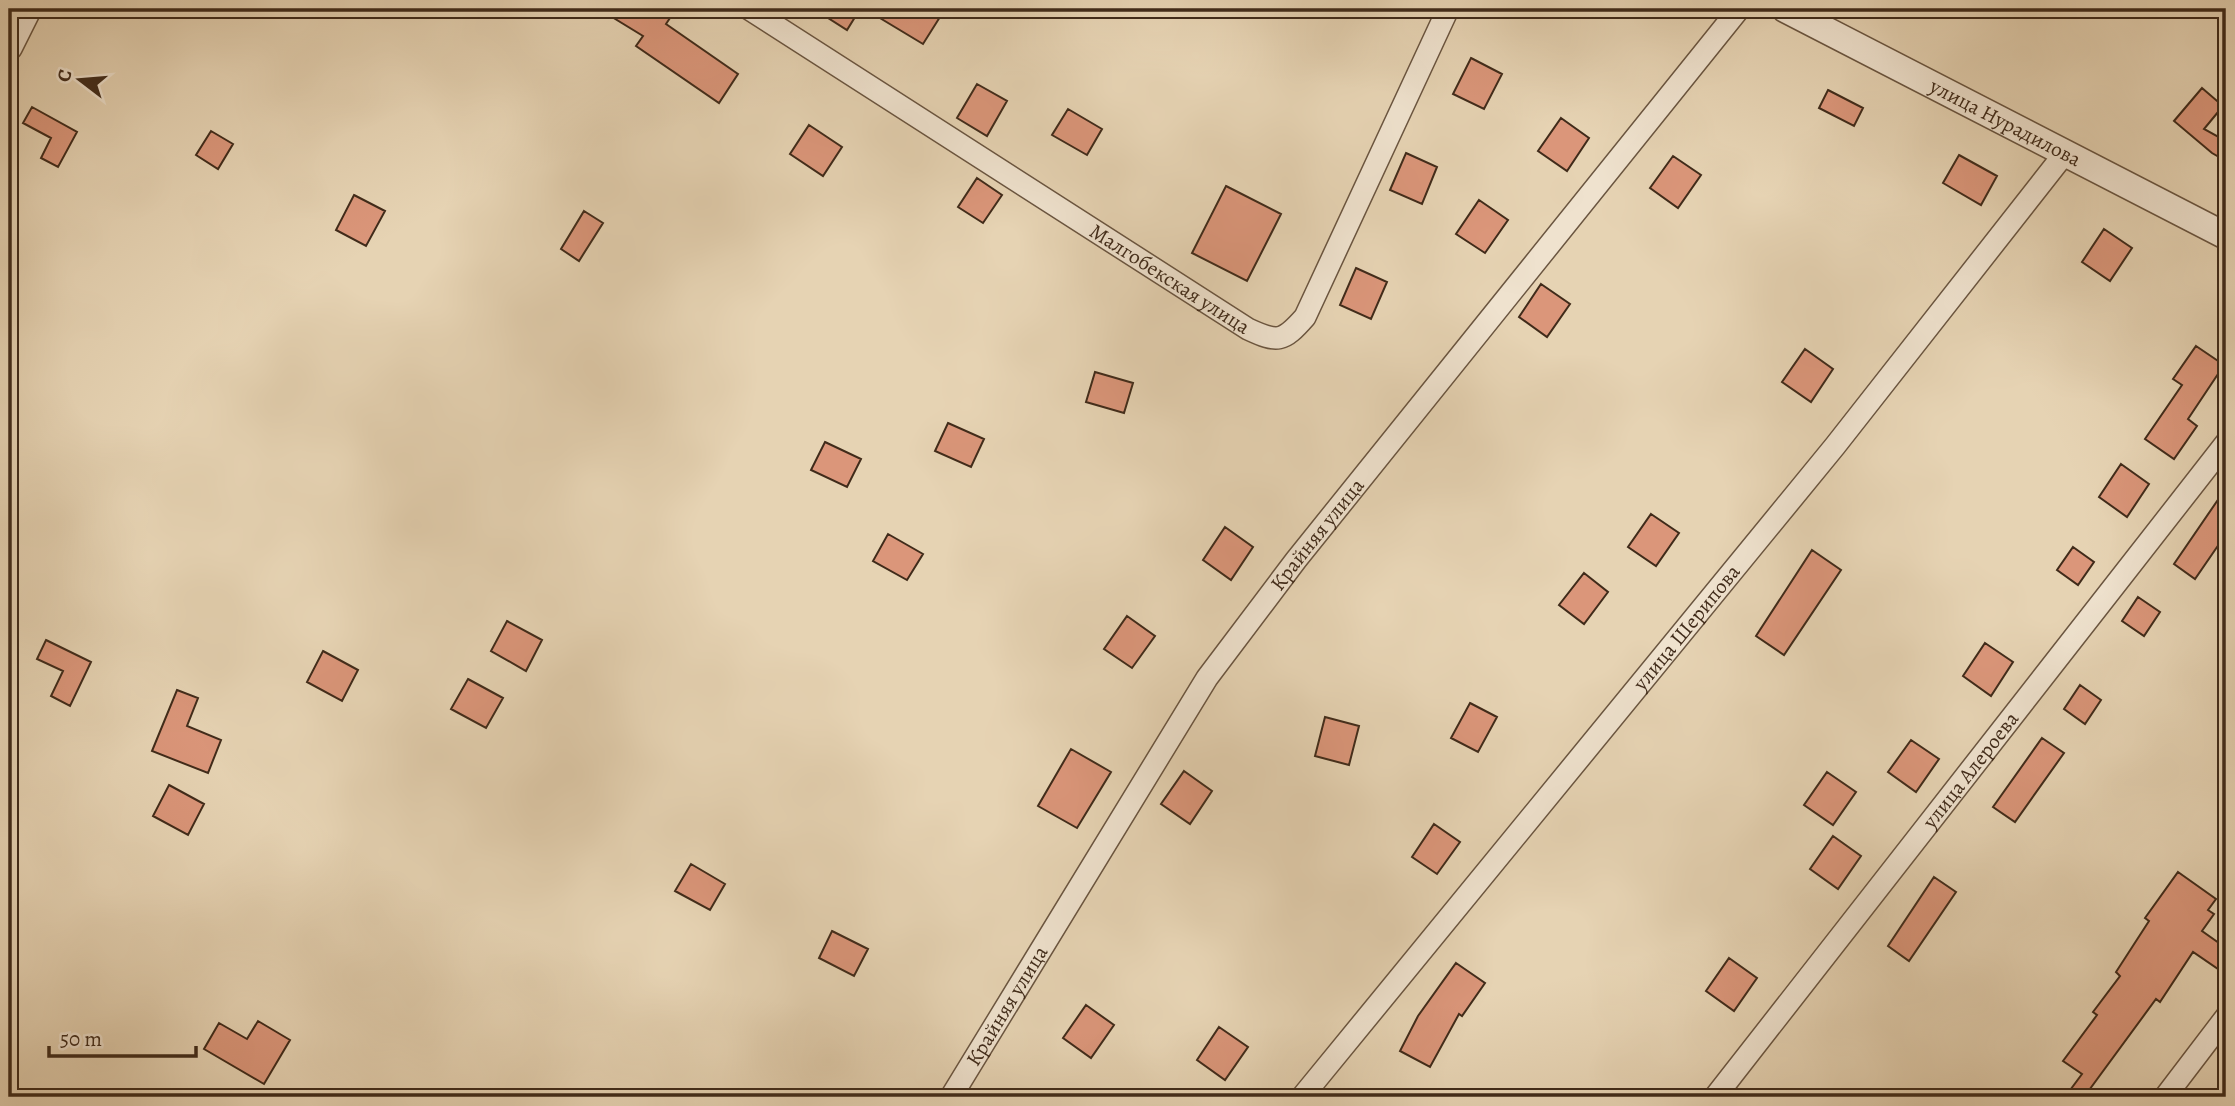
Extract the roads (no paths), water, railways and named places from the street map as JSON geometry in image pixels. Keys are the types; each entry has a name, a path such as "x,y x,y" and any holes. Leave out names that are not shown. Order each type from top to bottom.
{"street":[{"path":"9,47 28,9"},
{"name":"Малгобекская улица","path":"749,9 1248,330 1271,340 1289,336 1305,317 1448,9"},
{"name":"Крайняя улица","path":"951,1097 1207,678 1305,549 1739,9"},
{"name":"улица Нурадилова","path":"1785,9 1821,17 2064,153 2226,236"},
{"name":"улица Шерипова","path":"1302,1097 1835,446 2064,153"},
{"name":"улица Алероева","path":"1715,1097 2226,443"},
{"path":"2165,1097 2226,1017"}]}
